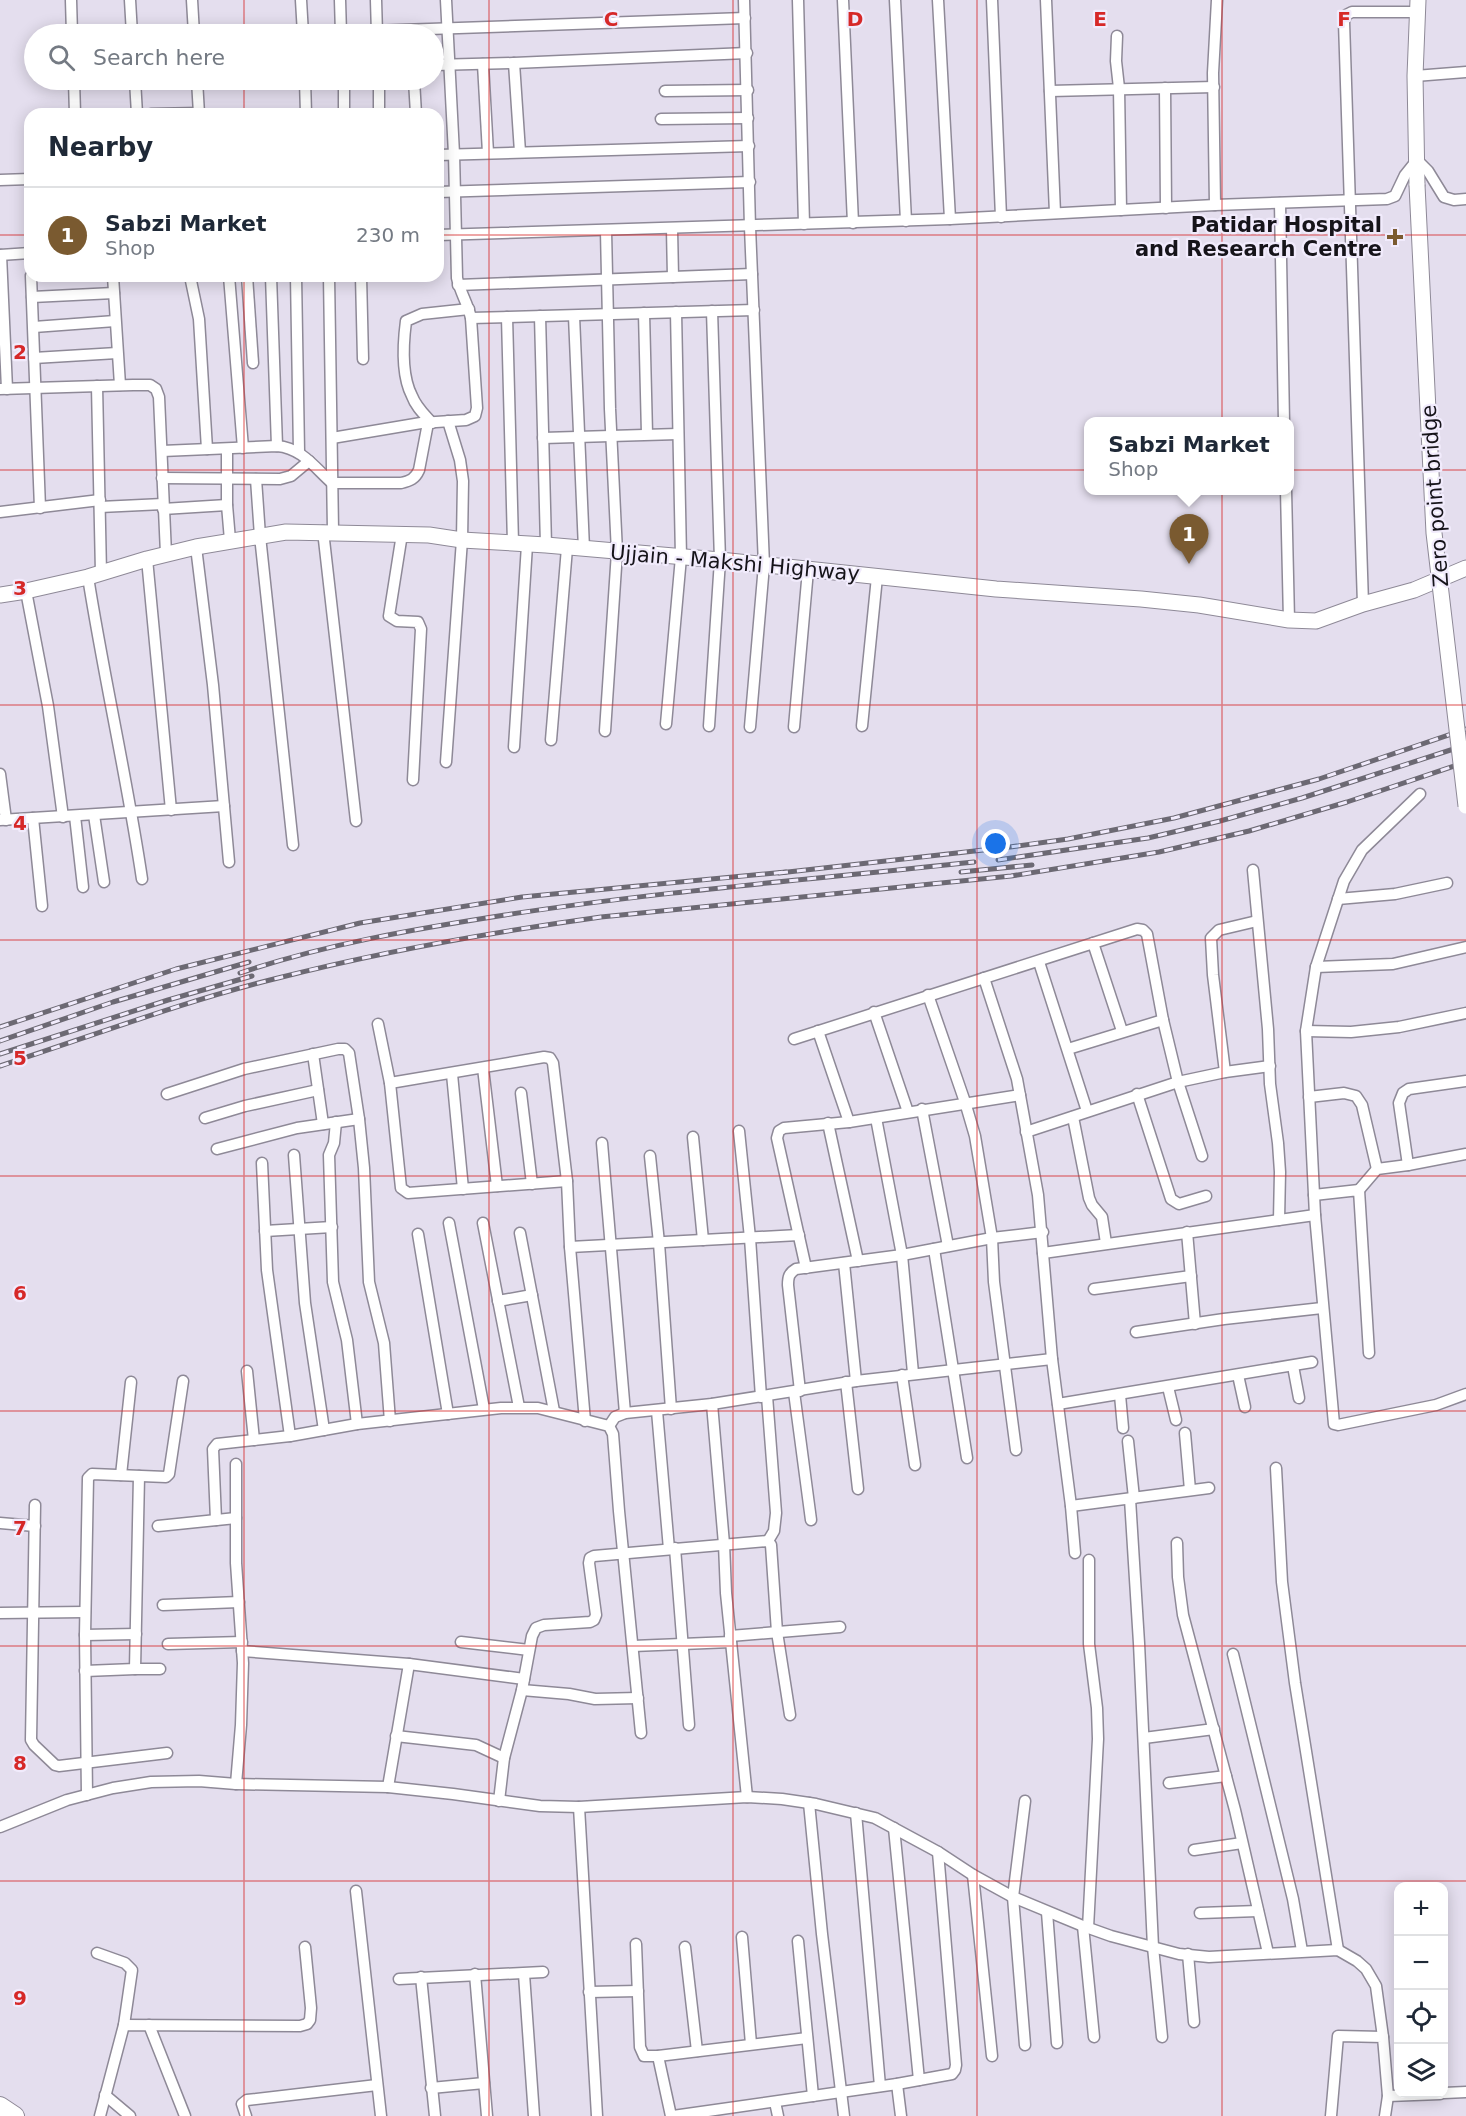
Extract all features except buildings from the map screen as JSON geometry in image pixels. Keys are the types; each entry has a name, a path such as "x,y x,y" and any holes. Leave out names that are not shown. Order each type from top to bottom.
{"main road":[{"name":"Zero point bridge","path":"1418,6 1415,76 1417,185 1434,533 1466,806"},
{"name":"Ujjain - Makshi Highway","path":"0,595 95,575 166,554 230,540 286,532 328,531 429,535 462,540 720,560 996,589 1199,604 1289,620 1316,621 1363,604 1414,590 1466,568"},
{"path":"0,2106 15,2116"}],"street":[{"path":"71,0 72,24"},
{"path":"130,0 131,24"},
{"path":"192,0 193,24"},
{"path":"301,0 302,24"},
{"path":"340,0 341,24"},
{"path":"376,0 377,24"},
{"path":"332,438 430,423 466,420 475,416 477,408 470,313 458,285 446,0"},
{"path":"744,0 750,227 764,565 750,727"},
{"path":"798,0 804,224"},
{"path":"843,0 853,223"},
{"path":"895,0 906,221"},
{"path":"938,0 950,219"},
{"path":"992,0 1001,217"},
{"path":"1046,0 1055,213"},
{"path":"1215,205 1214,87 1217,0"},
{"path":"1363,604 1344,22 1346,15 1352,12 1418,6"},
{"path":"446,28 745,18"},
{"path":"1118,36 1116,61 1119,88 1121,210"},
{"path":"444,64 747,53"},
{"path":"514,63 520,152"},
{"path":"483,64 488,153"},
{"path":"1415,76 1466,72"},
{"path":"1050,91 1214,87"},
{"path":"1165,88 1166,208"},
{"path":"74,90 75,108"},
{"path":"136,90 137,108"},
{"path":"198,90 199,108"},
{"path":"305,90 306,108"},
{"path":"344,90 345,108"},
{"path":"379,90 379,108"},
{"path":"415,90 416,108"},
{"path":"665,91 748,90"},
{"path":"661,119 748,118"},
{"path":"444,155 749,146"},
{"path":"444,235 750,227 1387,199 1395,196 1404,175 1417,160 1428,171 1444,197 1454,200 1466,199"},
{"path":"0,180 24,179"},
{"path":"444,192 750,182"},
{"path":"1280,202 1284,417"},
{"path":"672,229 673,277"},
{"path":"605,731 617,552 611,436 606,231"},
{"path":"24,253 1,255 4,389 120,385 150,386 156,389 159,397 166,554"},
{"path":"458,285 752,274"},
{"path":"31,282 40,508"},
{"path":"113,282 120,385"},
{"path":"191,282 199,319 207,449"},
{"path":"229,282 243,448"},
{"path":"247,282 253,363"},
{"path":"271,282 277,446"},
{"path":"296,282 299,452"},
{"path":"329,282 332,483 328,531 356,821"},
{"path":"362,282 363,359"},
{"path":"32,297 114,293"},
{"path":"430,423 411,395 406,378 404,336 406,321 422,314 470,313 507,317 754,310"},
{"path":"709,726 720,560 712,311"},
{"path":"666,724 681,557 676,312"},
{"path":"644,313 647,434"},
{"path":"540,316 546,545"},
{"path":"573,316 584,549"},
{"path":"507,317 520,544 514,747"},
{"path":"34,327 115,321"},
{"path":"34,358 117,353"},
{"path":"97,386 100,503 95,575 110,704 132,812 142,879"},
{"path":"446,762 462,540 463,481 460,460 448,421"},
{"path":"162,451 289,447 299,452 332,483 410,481 419,470 430,423"},
{"path":"543,438 678,434"},
{"path":"227,448 227,505 230,540"},
{"path":"162,478 280,479 291,476 309,461"},
{"path":"256,479 293,845"},
{"path":"1286,495 1289,620"},
{"path":"0,512 100,503 163,506 227,505"},
{"path":"402,534 389,616 397,621 418,622 421,629 413,780"},
{"path":"196,547 213,685 229,862"},
{"path":"551,740 567,548"},
{"path":"147,559 171,810"},
{"path":"794,727 808,570"},
{"path":"862,726 877,577"},
{"path":"26,591 82,887"},
{"path":"0,774 3,820 225,806"},
{"path":"1420,794 1362,850 1344,881 1316,967 1306,1031 1322,1308 1334,1424 1436,1405 1466,1394"},
{"path":"94,815 104,882"},
{"path":"33,818 42,906"},
{"path":"1253,870 1268,1029 1269,1066 1279,1153 1279,1220"},
{"path":"1338,899 1395,894 1447,883"},
{"path":"1225,1072 1213,975 1211,938 1219,930 1257,921"},
{"path":"794,1039 1137,929 1143,930 1147,934 1163,1020 1178,1082 1202,1156"},
{"path":"1093,943 1122,1031"},
{"path":"1316,967 1393,964 1466,947"},
{"path":"1039,962 1088,1111"},
{"path":"984,978 1012,1062 1038,1195 1043,1232 1052,1359 1075,1553"},
{"path":"928,995 966,1102 975,1136 992,1238 993,1282 1016,1450"},
{"path":"874,1012 908,1112"},
{"path":"1306,1031 1351,1032 1399,1027 1466,1012"},
{"path":"1068,1049 1163,1020"},
{"path":"378,1024 390,1083 401,1188 408,1193 567,1181"},
{"path":"818,1031 849,1122"},
{"path":"167,1094 244,1069 338,1049 349,1053 364,1168 369,1282 384,1343 390,1421"},
{"path":"314,1054 323,1124"},
{"path":"390,1083 544,1057 550,1058 553,1063 567,1181 570,1247 585,1421"},
{"path":"1026,1132 1178,1082 1269,1066"},
{"path":"483,1068 497,1186"},
{"path":"452,1074 463,1189"},
{"path":"1408,1165 1399,1103 1402,1093 1408,1089 1466,1081"},
{"path":"205,1118 254,1103 318,1090"},
{"path":"521,1093 532,1184"},
{"path":"1309,1097 1344,1093 1356,1096 1362,1105 1377,1169"},
{"path":"1137,1094 1171,1199 1179,1204 1206,1196"},
{"path":"806,1268 777,1138 779,1131 784,1128 849,1122 1020,1095"},
{"path":"922,1109 948,1246"},
{"path":"1073,1117 1089,1198 1102,1217 1106,1243"},
{"path":"876,1118 902,1255 907,1374 915,1465"},
{"path":"217,1149 297,1128 359,1119"},
{"path":"336,1122 334,1143 329,1155 333,1282 347,1340 357,1424"},
{"path":"828,1124 858,1261"},
{"path":"739,1131 776,1513 774,1530 768,1541"},
{"path":"693,1137 704,1240"},
{"path":"602,1143 625,1413"},
{"path":"1314,1195 1359,1190 1377,1169 1466,1154"},
{"path":"294,1155 305,1303 324,1430"},
{"path":"650,1155 671,1409"},
{"path":"261,1163 271,1303 290,1436"},
{"path":"1359,1190 1369,1353"},
{"path":"1043,1253 1315,1215"},
{"path":"449,1222 484,1409"},
{"path":"483,1223 519,1407"},
{"path":"265,1231 332,1227"},
{"path":"811,1520 797,1392 788,1277 791,1272 796,1269 902,1255 992,1238 1043,1232"},
{"path":"1187,1232 1195,1323"},
{"path":"520,1233 554,1412"},
{"path":"418,1234 448,1414"},
{"path":"570,1247 799,1235"},
{"path":"934,1249 967,1458"},
{"path":"844,1263 858,1489"},
{"path":"1094,1289 1191,1276"},
{"path":"498,1301 532,1295"},
{"path":"1136,1332 1322,1308"},
{"path":"609,1426 615,1417 625,1413 712,1404 907,1374 1052,1359"},
{"path":"1058,1404 1312,1362"},
{"path":"1293,1366 1299,1398"},
{"path":"247,1371 254,1440"},
{"path":"1238,1375 1245,1407"},
{"path":"87,1795 85,1612 88,1478 92,1474 166,1477 169,1474 183,1381"},
{"path":"121,1475 131,1382"},
{"path":"1168,1386 1176,1420"},
{"path":"1119,1395 1123,1428"},
{"path":"712,1404 731,1639 747,1797"},
{"path":"216,1520 214,1445 290,1436 357,1424 519,1407 554,1412 609,1426"},
{"path":"657,1411 684,1643 690,1725"},
{"path":"609,1426 613,1434 641,1732"},
{"path":"1185,1433 1190,1490"},
{"path":"1128,1441 1153,1947 1162,2037"},
{"path":"236,1464 242,1646 241,1729 236,1784"},
{"path":"1276,1468 1282,1582 1295,1683 1338,1950"},
{"path":"135,1669 139,1476"},
{"path":"1071,1506 1209,1488"},
{"path":"35,1505 31,1740 54,1765 167,1753"},
{"path":"158,1526 236,1518"},
{"path":"0,1523 35,1526"},
{"path":"499,1801 505,1753 536,1628 544,1625 594,1620 596,1615 590,1558 672,1548 768,1541"},
{"path":"768,1541 771,1545 777,1632 790,1715"},
{"path":"1178,1543 1178,1577 1183,1615 1226,1776 1268,1953"},
{"path":"1089,1560 1089,1644 1097,1708 1098,1739 1085,1927 1094,2037"},
{"path":"162,1605 239,1602"},
{"path":"0,1613 85,1612"},
{"path":"633,1646 731,1639 777,1632 840,1627"},
{"path":"85,1635 136,1634"},
{"path":"461,1642 529,1650"},
{"path":"168,1644 242,1646 409,1664 595,1699 638,1698"},
{"path":"1233,1654 1286,1868 1302,1951"},
{"path":"388,1787 409,1664"},
{"path":"85,1671 160,1669"},
{"path":"1144,1738 1214,1729"},
{"path":"397,1732 476,1745 505,1753"},
{"path":"1169,1783 1226,1776"},
{"path":"0,1827 47,1806 67,1800 151,1782 199,1781 236,1784 388,1787 540,1806 579,1807 747,1797 809,1803 875,1818 1013,1897 1085,1927 1153,1947 1209,1957 1338,1950 1366,1969 1376,1986 1388,2096 1385,2116"},
{"path":"1025,1801 1013,1897 1025,2044"},
{"path":"809,1803 844,2116"},
{"path":"579,1807 597,2116"},
{"path":"856,1813 880,2086"},
{"path":"894,1828 919,2080"},
{"path":"1194,1850 1242,1843"},
{"path":"658,2056 672,2116 728,2112 775,2102 952,2074 956,2065 938,1852"},
{"path":"973,1875 992,2056"},
{"path":"356,1891 381,2116"},
{"path":"1047,1911 1057,2043"},
{"path":"1200,1913 1258,1911"},
{"path":"742,1937 751,2044"},
{"path":"798,1941 813,2096"},
{"path":"636,1944 640,2047 644,2056 807,2037"},
{"path":"124,2025 300,2026 307,2024 310,2020 311,2008 305,1947"},
{"path":"686,1947 697,2051"},
{"path":"96,1953 125,1963 132,1970 124,2025 100,2116"},
{"path":"1188,1954 1194,2022"},
{"path":"399,1979 543,1972"},
{"path":"476,1974 487,2116"},
{"path":"524,1974 534,2116"},
{"path":"421,1977 435,2116"},
{"path":"589,1992 638,1991"},
{"path":"149,2025 185,2116"},
{"path":"1330,2116 1338,2036 1383,2037"},
{"path":"431,2088 484,2083"},
{"path":"897,2084 902,2116"},
{"path":"246,2116 242,2104 247,2100 377,2085"},
{"path":"1448,2093 1466,2092"},
{"path":"105,2095 130,2116"},
{"path":"1388,2096 1394,2096"},
{"path":"775,2102 778,2116"}],"railway":[{"path":"779,873 1068,839 1174,818 1319,779 1466,729"},
{"path":"998,860 1148,838 1220,821 1302,798 1466,745"},
{"path":"0,1066 208,997 318,968 398,951 601,917 1011,876 1159,852 1249,831 1347,802 1466,762"},
{"path":"240,973 338,946 505,915 681,892 974,862"},
{"path":"961,872 1032,865"},
{"path":"0,1027 176,969 360,923 522,897 786,872"},
{"path":"0,1041 113,1002 249,962"},
{"path":"0,1054 168,1000 252,976"}],"place":[{"name":"Patidar Hospital and Research Centre","path":"1395,237"},
{"name":"Sabzi Market","path":"1189,564"}]}
